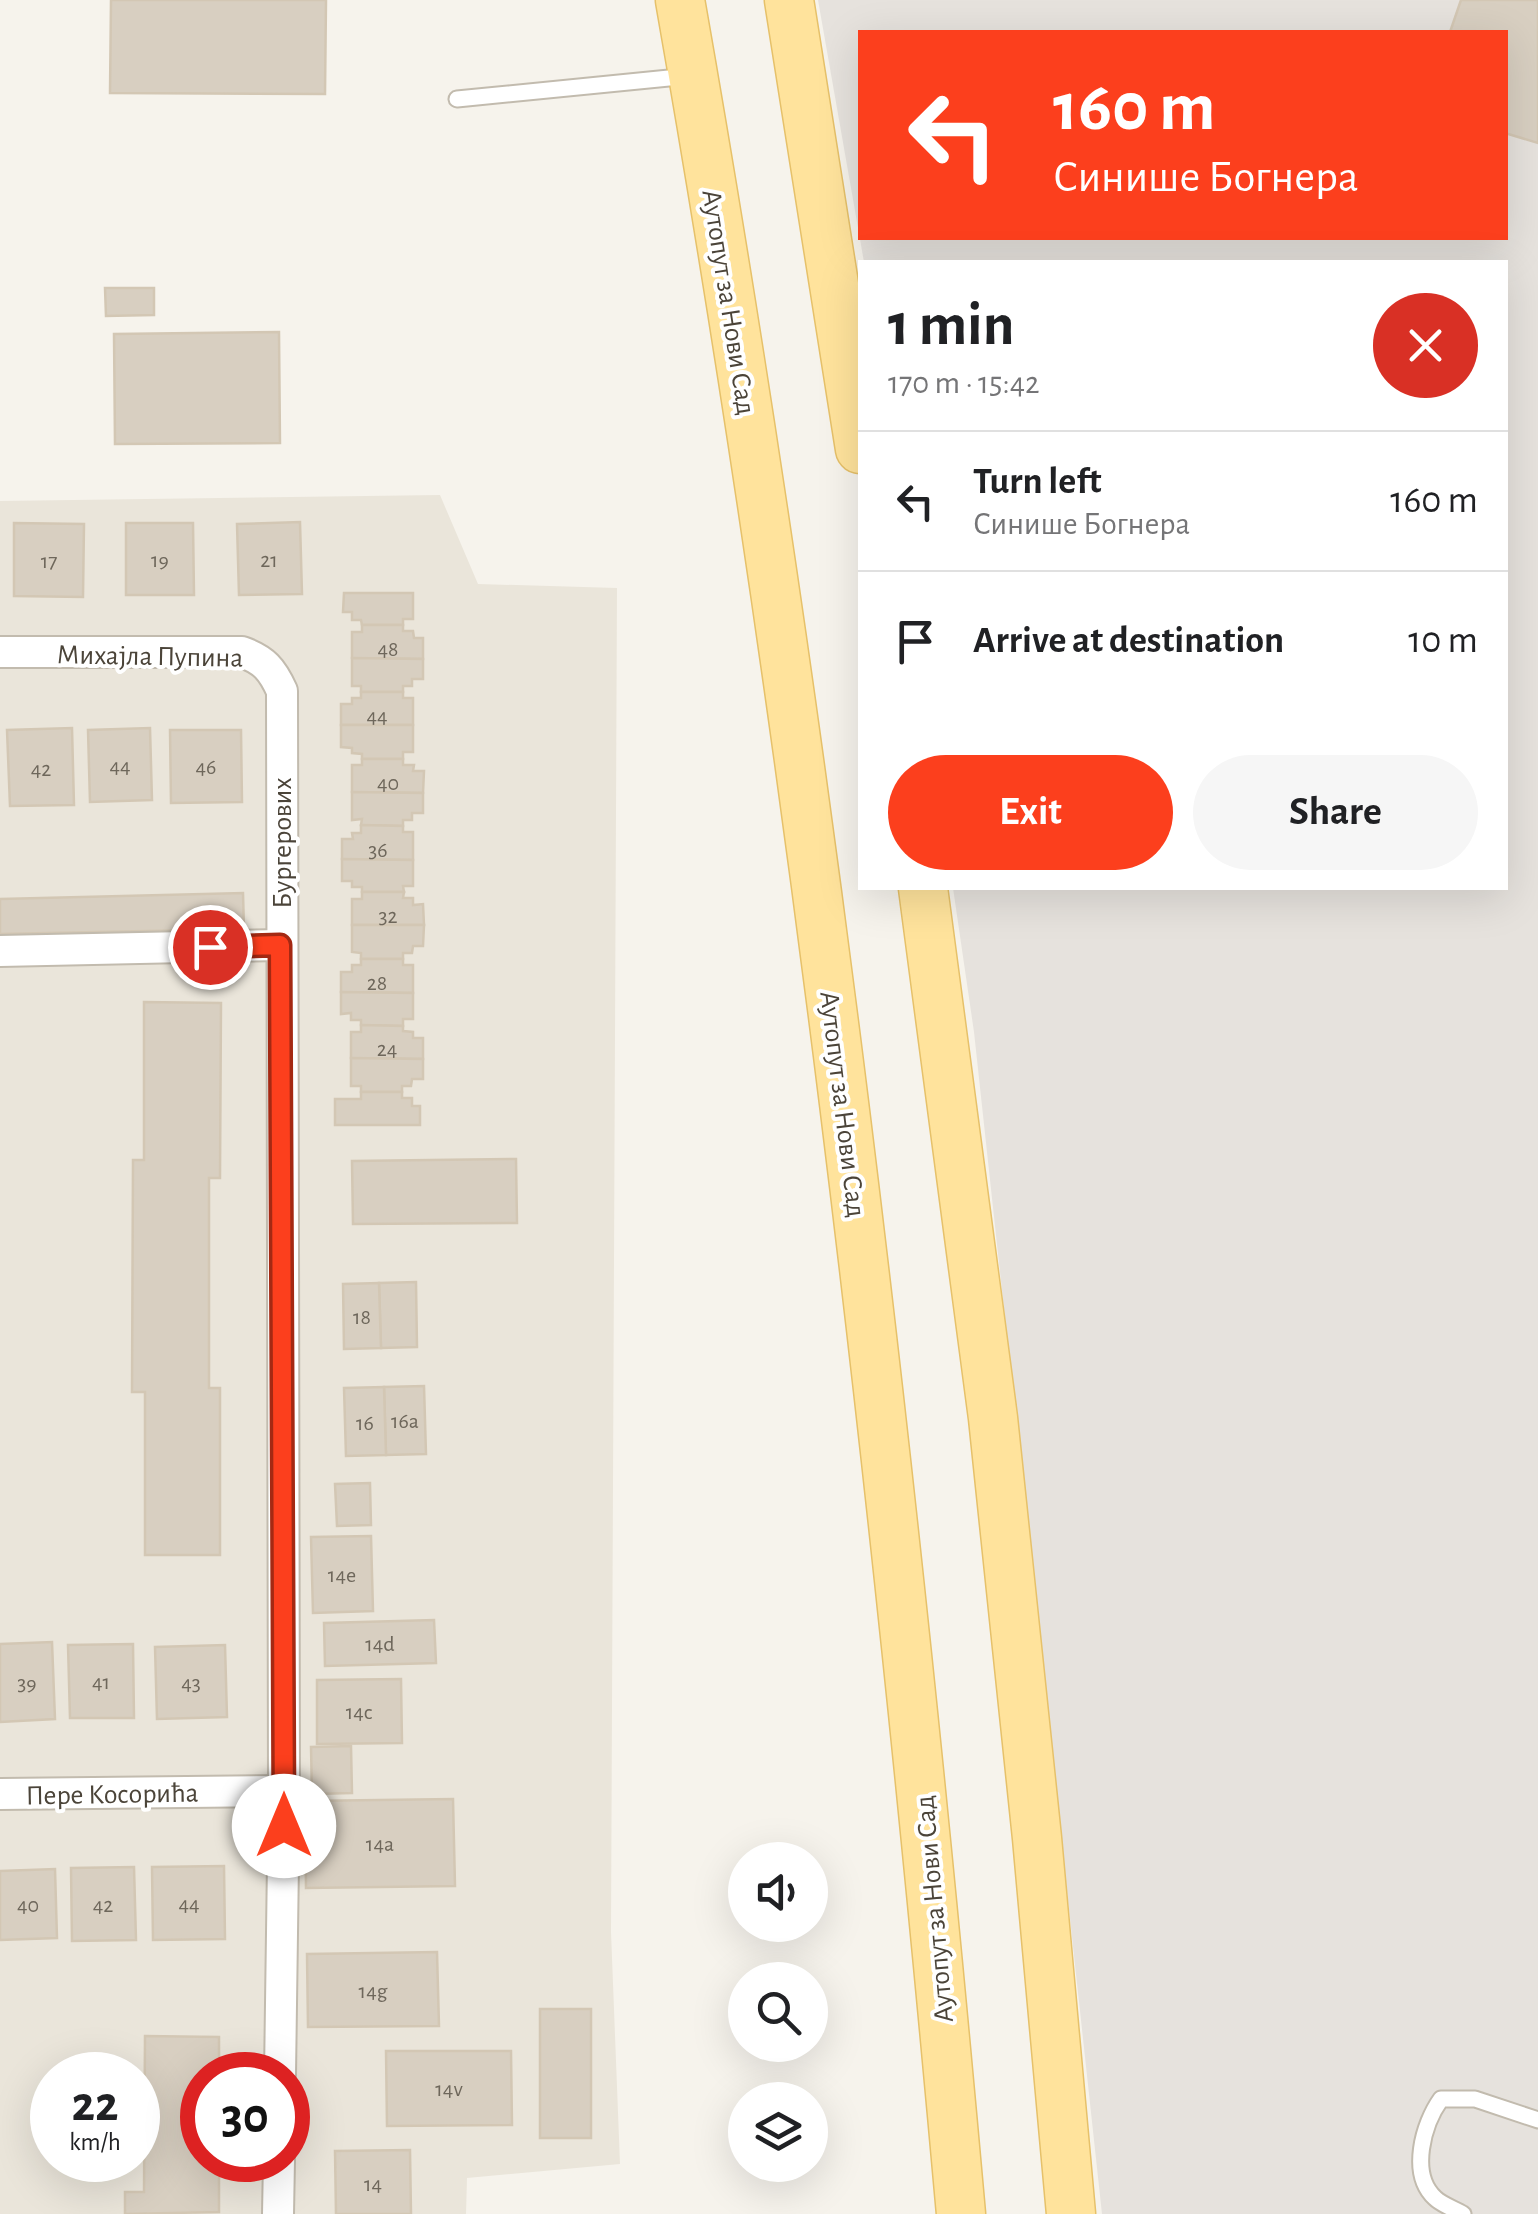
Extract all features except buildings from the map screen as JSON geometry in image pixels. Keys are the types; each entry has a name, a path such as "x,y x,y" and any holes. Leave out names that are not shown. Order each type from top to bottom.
{"main road":[{"name":"Аутопут за Нови Сад","path":"680,0 809,824 858,1212 923,1790 961,2214"},
{"path":"789,0 858,435"},
{"path":"923,890 993,1418 1037,1838 1070,2214"}],"street":[{"name":"Михајла Пупина","path":"0,652 242,652 273,670 282,690"},
{"name":"Бургерових","path":"280,2052 284,1791 282,690"},
{"path":"0,951 280,945"},
{"name":"Пере Косорића","path":"0,1794 284,1791"},
{"path":"278,2214 279,2182"}],"lane":[{"path":"457,98 694,75"},
{"path":"1463,2214 1433,2197 1419,2165 1430,2114 1440,2099 1474,2099 1538,2120"}],"shaded area":[{"path":"818,0 1538,0 1538,2214 1102,2214 974,1032 953,890 1508,890 1508,260 864,260 860,240 1508,240 1508,30 858,30 858,228"},
{"path":"440,495 478,584 617,588 611,1932 620,2164 467,2178 466,2214 0,2214 0,501"}],"route":[{"path":"210,947 280,945 284,1826"}]}
